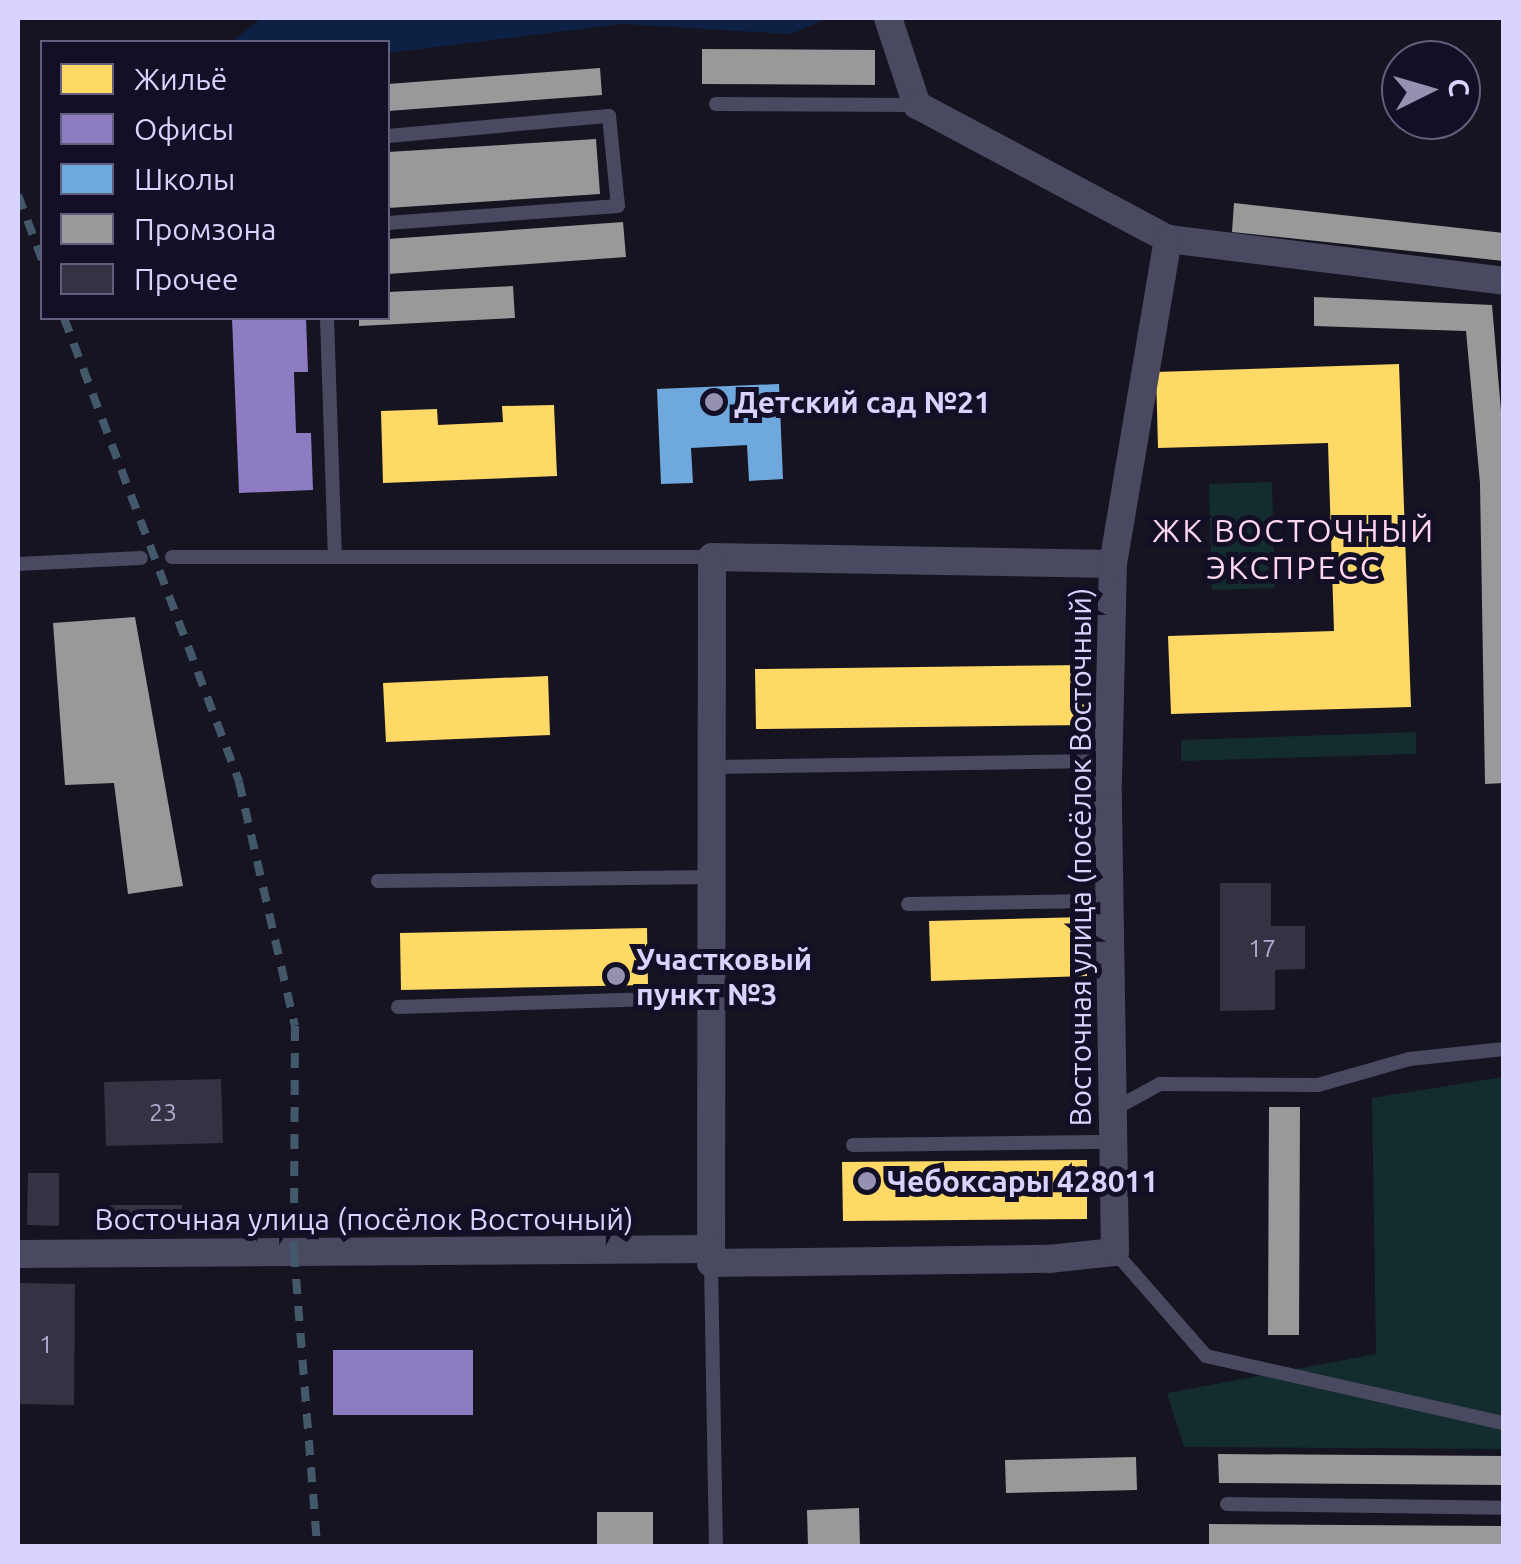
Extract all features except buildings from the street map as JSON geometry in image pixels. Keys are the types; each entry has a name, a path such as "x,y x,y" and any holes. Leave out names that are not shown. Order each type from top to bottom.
{"street":[{"path":"888,18 917,105 1168,240 1504,281"},
{"path":"1113,564 1168,240"},
{"path":"710,1256 712,557"},
{"name":"Восточная улица (посёлок Восточный)","path":"18,1254 1049,1259 1115,1252 1109,761 1113,564 712,557"}],"lane":[{"path":"716,104 917,105"},
{"path":"390,136 609,116 618,206 390,224"},
{"path":"327,320 335,557"},
{"name":"Восточная улица (посёлок Восточный)","path":"172,557 712,557"},
{"path":"18,564 141,558"},
{"path":"712,767 1109,761"},
{"path":"378,881 713,877"},
{"path":"908,904 1110,901"},
{"path":"398,1007 713,997"},
{"path":"1113,1109 1160,1084 1318,1085 1409,1058 1504,1050"},
{"path":"852,1145 1113,1142"},
{"path":"1115,1252 1206,1356 1504,1423"},
{"path":"710,1256 716,1546"},
{"path":"1227,1504 1504,1508"}],"green space":[{"path":"1272,482 1275,588 1212,590 1209,484"},
{"path":"1416,732 1416,754 1181,761 1181,740"},
{"path":"1503,1077 1503,1449 1184,1447 1167,1393 1376,1354 1372,1098"}],"water":[{"path":"262,18 828,18 791,34 623,24 390,53 390,40 234,40"}],"railway":[{"path":"18,195 40,255"},
{"path":"65,320 239,782 295,1026 294,1252 317,1546"}],"place":[{"name":"Детский сад №21","path":"714,402"},
{"name":"Участковый пункт №3","path":"616,976"},
{"name":"Чебоксары 428011","path":"867,1181"}],"district":[{"name":"ЖК ВОСТОЧНЫЙ ЭКСПРЕСС","path":"1294,550"}]}
